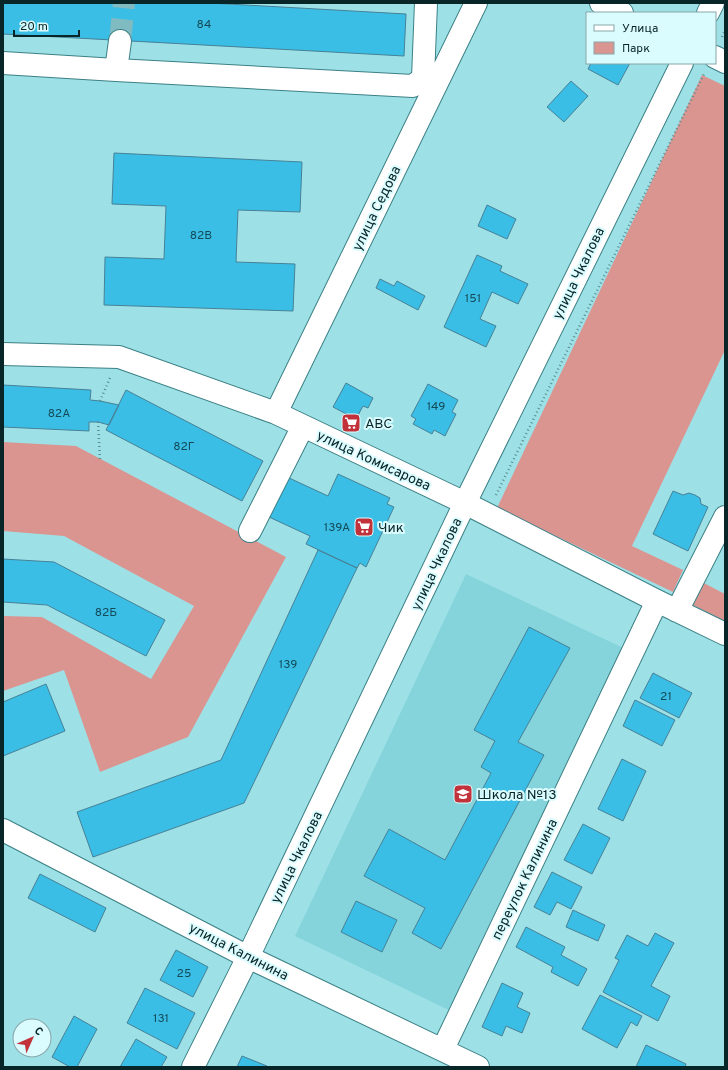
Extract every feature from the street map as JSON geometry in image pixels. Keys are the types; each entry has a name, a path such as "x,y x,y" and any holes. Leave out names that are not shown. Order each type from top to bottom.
{"street":[{"path":"3,63 413,86 423,78 426,3"},
{"name":"улица Седова","path":"276,413 476,3"},
{"path":"601,3 620,12"},
{"path":"708,12 713,3"},
{"path":"116,70 120,41"},
{"name":"улица Чкалова","path":"193,1067 248,957 465,503 682,64"},
{"name":"улица Комисарова","path":"3,354 119,358 276,413 465,503 725,634"},
{"path":"250,531 303,426"},
{"path":"677,611 725,517"},
{"name":"переулок Калинина","path":"443,1049 657,601"},
{"name":"улица Калинина","path":"3,830 248,957 478,1067"}],"path":[{"path":"486,514 714,64"},
{"path":"98,422 100,460"}],"shaded area":[{"name":"Школа №13","path":"466,574 632,652 459,1015 295,936"}],"green space":[{"path":"702,75 725,86 725,350 632,546 683,570 673,592 497,508"},
{"path":"3,442 76,446 286,557 188,737 100,772 64,670 3,691 3,616 42,617 151,679 194,606 64,536 3,531"},
{"path":"698,580 725,594 725,621 693,605 692,594"}],"building":[{"path":"3,3 210,3 406,14 404,56 3,34"},
{"path":"590,64 629,64 618,85 588,69"},
{"path":"571,81 588,96 564,122 547,107"},
{"path":"114,153 302,162 300,212 238,210 236,262 295,264 293,311 104,305 105,257 164,259 166,206 112,204"},
{"path":"487,205 516,219 507,239 478,226"},
{"path":"477,255 502,266 500,271 528,284 518,304 492,292 480,319 496,326 486,347 444,327"},
{"path":"380,279 394,286 397,281 425,296 418,310 376,288"},
{"path":"346,383 373,398 368,408 363,406 356,419 333,407"},
{"path":"428,384 458,400 452,412 456,414 445,436 434,430 432,434 413,424 416,419 411,416"},
{"path":"3,385 91,390 90,400 119,405 109,425 98,422 89,422 89,431 3,427"},
{"path":"126,390 263,461 242,501 106,430"},
{"path":"338,474 390,498 387,504 394,507 366,567 360,563 357,568 306,544 310,536 269,517 287,477 328,496"},
{"path":"673,491 683,495 689,493 695,495 700,498 701,504 708,507 688,551 653,534"},
{"path":"318,550 357,568 244,803 93,857 77,812 221,760"},
{"path":"3,559 54,562 165,620 146,656 47,605 3,602"},
{"path":"529,627 570,648 518,742 544,755 441,949 412,933 425,908 364,876 389,829 445,860 491,773 481,767 495,741 474,730"},
{"path":"653,673 692,693 679,718 640,698"},
{"path":"46,684 65,731 3,756 3,702"},
{"path":"635,700 675,720 662,746 623,726"},
{"path":"622,759 646,771 623,821 598,809"},
{"path":"583,824 610,838 592,874 564,860"},
{"path":"552,872 582,887 571,909 557,902 550,915 534,907"},
{"path":"40,874 106,908 95,932 28,898"},
{"path":"356,901 397,920 382,952 341,932"},
{"path":"573,910 605,925 598,941 566,927"},
{"path":"526,927 565,947 561,955 587,969 578,986 551,972 553,967 516,947"},
{"path":"655,933 674,943 651,986 670,996 658,1021 603,992 619,960 615,958 627,935 648,946"},
{"path":"176,950 208,967 193,997 160,980"},
{"path":"502,983 523,993 517,1007 530,1013 522,1033 506,1026 502,1036 482,1027"},
{"path":"145,988 195,1013 177,1049 127,1023"},
{"path":"600,995 642,1016 637,1026 631,1022 617,1048 582,1029"},
{"path":"74,1016 97,1029 77,1067 70,1067 52,1057"},
{"path":"136,1039 167,1057 161,1067 120,1067"},
{"path":"646,1045 686,1064 685,1067 636,1067"},
{"path":"242,1056 267,1066 237,1067"}],"tunnel":[{"path":"120,41 124,3"}],"place":[{"name":"ABC","path":"351,423"},
{"name":"Чик","path":"364,527"},
{"name":"Школа №13","path":"463,794"}]}
